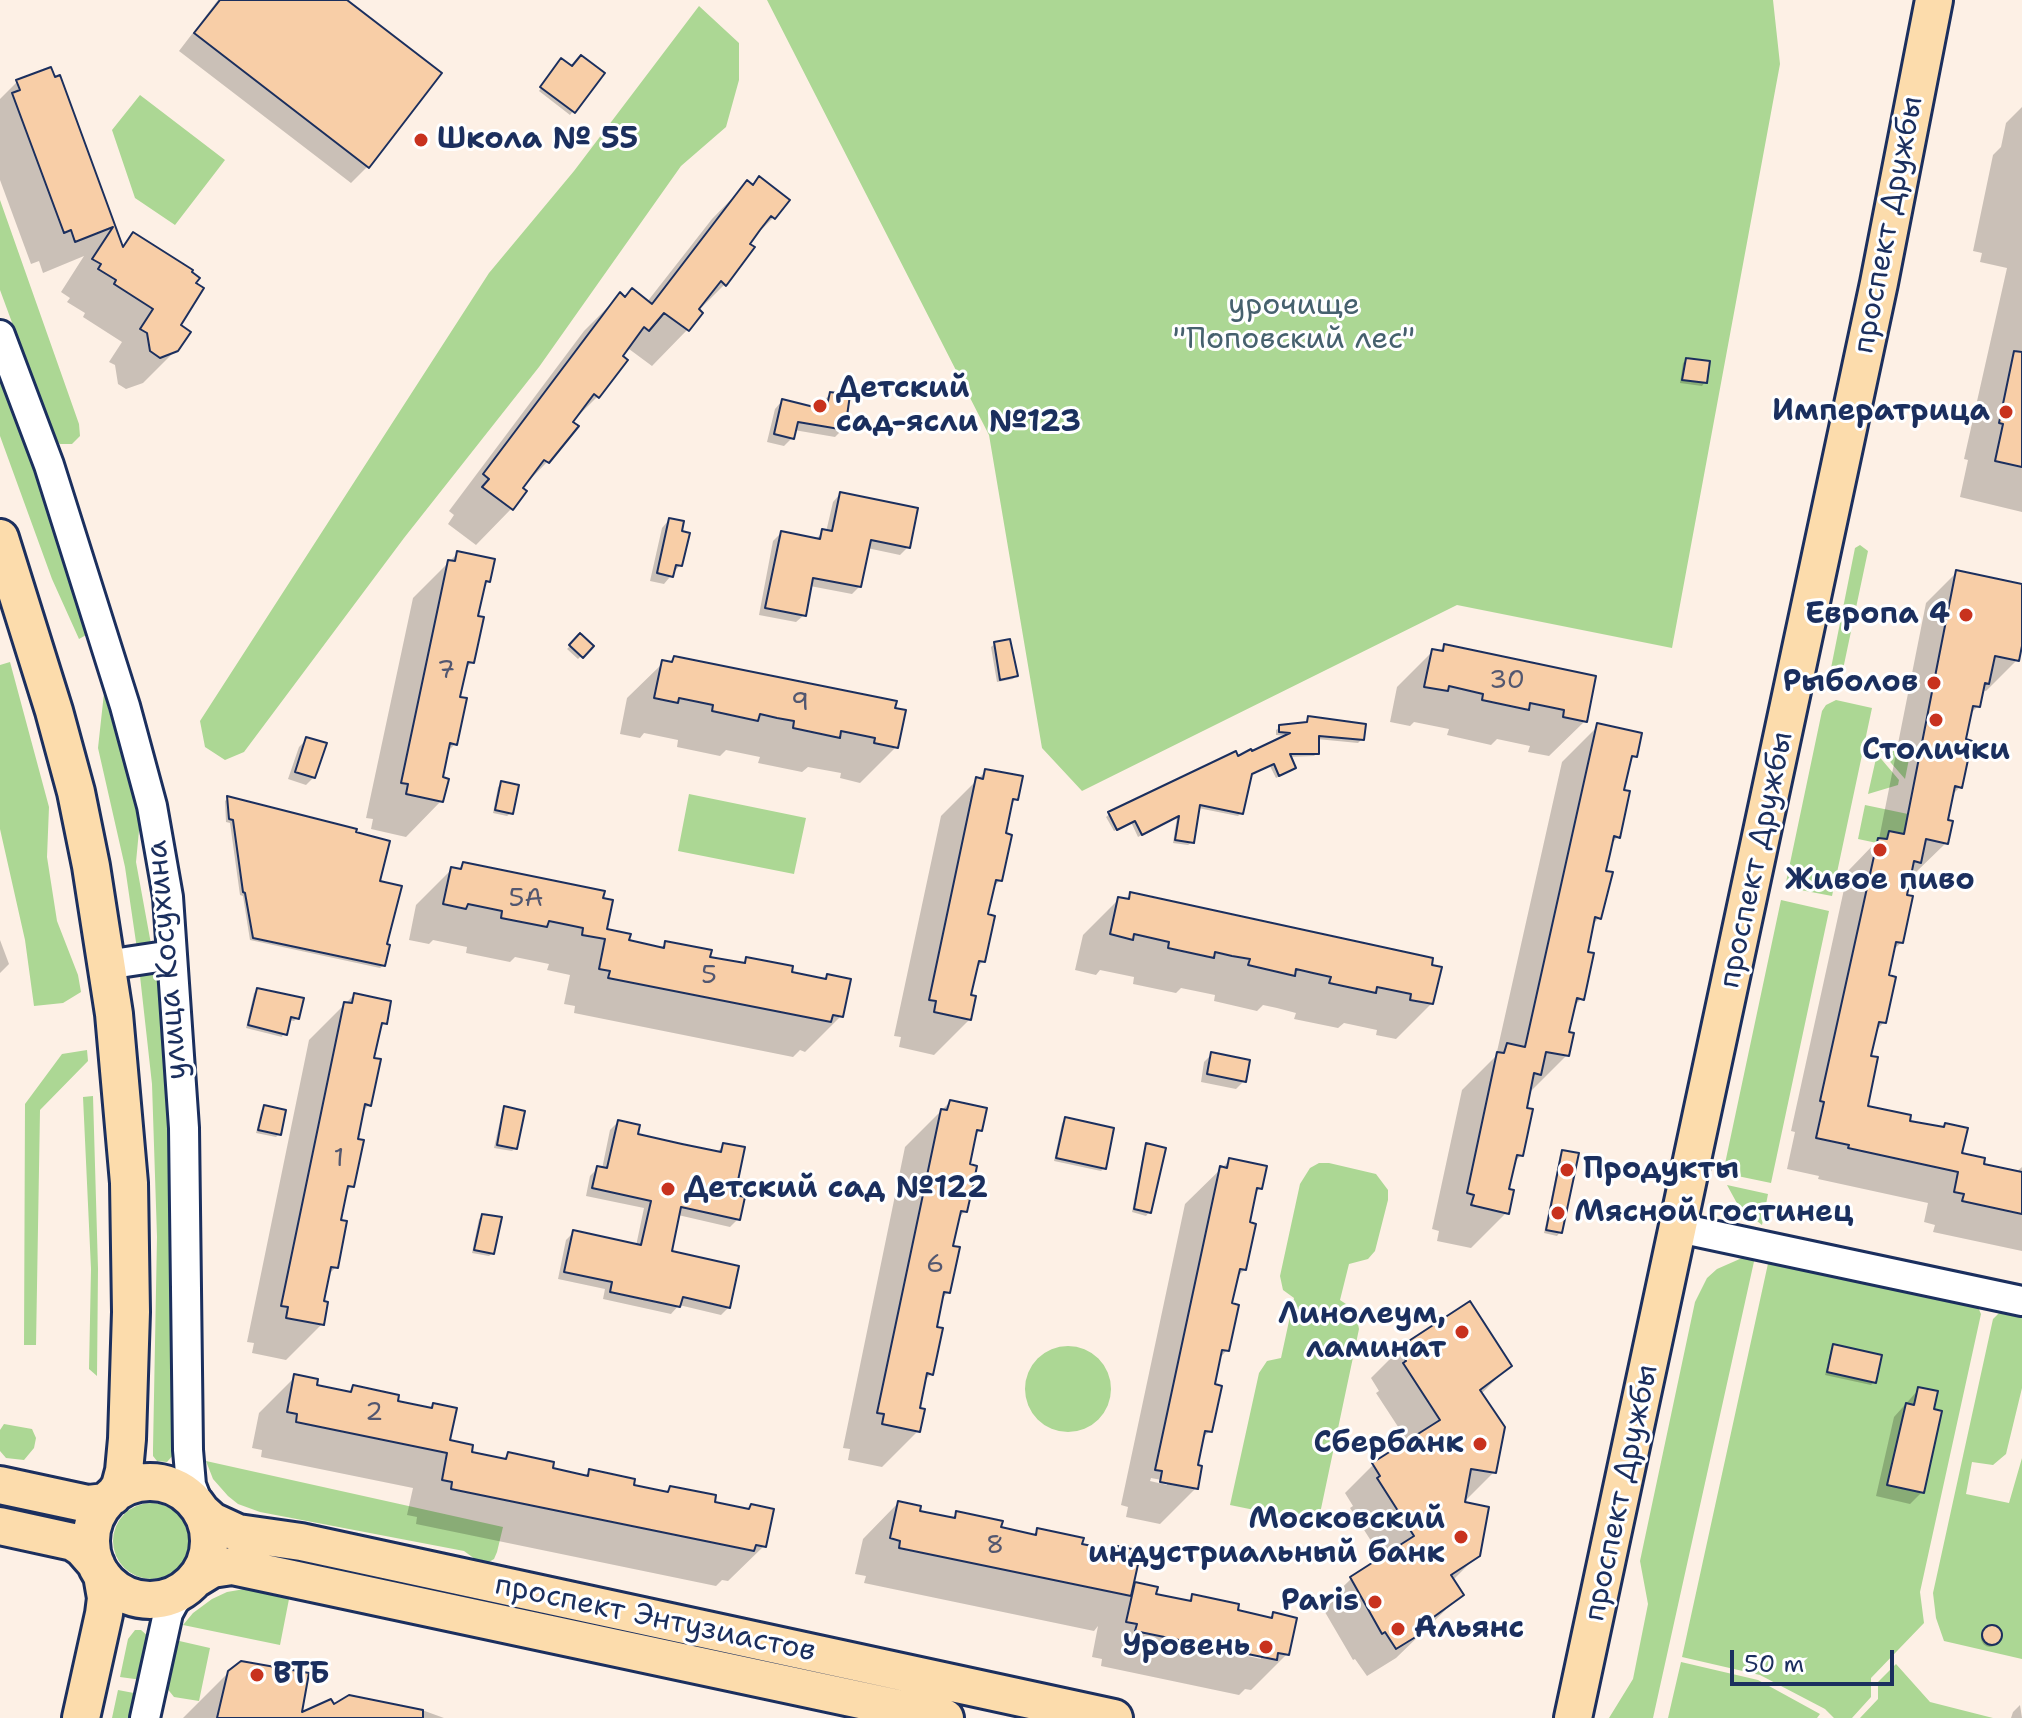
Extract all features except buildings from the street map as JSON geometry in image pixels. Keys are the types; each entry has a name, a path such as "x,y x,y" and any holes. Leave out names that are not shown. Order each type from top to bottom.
{"main road":[{"name":"проспект Дружбы","path":"1573,1718 1872,314 1934,0"},
{"name":"улица Косухина","path":"0,538 58,723 76,792 114,1014 129,1183 131,1312 124,1471 120,1486 110,1499"},
{"path":"0,1485 88,1504 110,1499 139,1483 166,1484 185,1493 201,1511 209,1545 205,1563 192,1583 137,1609 106,1598 92,1553 92,1530 96,1518 110,1499"},
{"name":"проспект Энтузиастов","path":"201,1511 212,1521 238,1533 301,1542 1114,1718"},
{"path":"0,1526 73,1542 99,1569"},
{"name":"проспект Энтузиастов","path":"192,1583 212,1569 232,1566 945,1718"},
{"path":"81,1718 137,1609"}],"street":[{"name":"улица Косухина","path":"0,335 49,465 125,706 152,806 168,897 184,1128 188,1450 191,1485 201,1511"},
{"path":"106,965 172,955"},
{"path":"1679,1228 2022,1301"},
{"path":"137,1609 145,1718"}],"green space":[{"name":"урочище \"Поповский лес\"","path":"767,0 1773,0 1780,64 1672,648 1457,605 1082,791 1042,748 989,435"},
{"path":"699,6 739,43 739,80 726,127 681,166 539,367 404,538 244,752 225,760 205,747 200,721 489,273 574,171"},
{"path":"140,95 225,160 175,225 135,198 112,130"},
{"path":"0,200 79,424 80,436 72,444 60,444 55,439 0,290"},
{"path":"0,374 42,487 88,634 79,639 52,579 0,436"},
{"path":"1860,545 1868,551 1842,674 1838,678 1830,673 1855,548"},
{"path":"10,662 49,807 47,857 57,921 78,975 81,992 63,1003 34,1006 25,940 0,829 0,665"},
{"path":"104,693 140,820 136,862 151,944 137,949 125,867 98,748"},
{"path":"1836,700 1872,708 1832,896 1785,887 1822,711"},
{"path":"1878,748 1910,754 1905,779"},
{"path":"1877,754 1899,780 1898,785 1868,794"},
{"path":"689,794 806,818 794,874 678,851"},
{"path":"1865,805 1908,814 1906,825 1914,827 1912,836 1889,831 1887,839 1878,838 1877,843 1858,839"},
{"path":"1781,900 1829,911 1771,1183 1723,1173"},
{"path":"159,965 164,982 174,1169 174,1454 167,1462 157,1461 153,1456 157,1237 152,1084 140,976 144,969"},
{"path":"87,1050 88,1061 40,1110 36,1345 24,1345 25,1104 62,1054"},
{"path":"93,1096 98,1269 97,1376 89,1369 91,1269 83,1097"},
{"path":"1319,1163 1376,1174 1388,1190 1388,1200 1375,1251 1368,1259 1349,1264 1340,1300 1355,1310 1359,1329 1318,1523 1230,1505 1259,1373 1267,1361 1281,1358 1294,1298 1283,1290 1280,1276 1300,1184 1310,1168"},
{"path":"1727,1185 1768,1194 1762,1225 1739,1207"},
{"path":"1755,1257 1653,1718 1609,1718 1633,1679 1648,1604 1640,1561 1695,1302 1707,1278 1717,1269 1742,1258"},
{"path":"1769,1259 1976,1303 1981,1314 1920,1592 1924,1623 1871,1678 1871,1697 1852,1718 1834,1718 1825,1709 1760,1675 1682,1657"},
{"path":"2002,1310 2022,1312 2022,1388 2006,1454 1993,1465 1972,1462 1966,1494 2009,1503 2022,1458 2022,1659 1944,1641 1936,1618 1933,1593 1993,1319"},
{"path":"1060,1346 1076,1346 1099,1358 1108,1372 1111,1389 1108,1406 1099,1420 1076,1432 1060,1432 1044,1425 1032,1413 1025,1397 1025,1381 1032,1365 1044,1353"},
{"path":"4,1424 32,1429 36,1438 34,1448 24,1460 6,1458 0,1451 0,1430"},
{"path":"206,1461 503,1527 497,1552 494,1559 487,1563 479,1562 464,1551 260,1512 238,1504 228,1496 213,1479"},
{"path":"151,1503 165,1506 178,1514 186,1527 189,1541 186,1555 178,1568 165,1576 151,1579 137,1576 124,1568 116,1555 113,1541 116,1527 124,1514 137,1506"},
{"path":"262,1586 290,1594 280,1645 183,1625 212,1599 227,1592"},
{"path":"135,1630 141,1630 149,1637 142,1680 120,1677 128,1639"},
{"path":"175,1640 210,1648 199,1701 174,1697 166,1687"},
{"path":"1681,1662 1758,1680 1820,1714 1817,1718 1668,1718"},
{"path":"1896,1664 1930,1702 1993,1718 1860,1718 1878,1699 1878,1682"},
{"path":"118,1690 139,1694 134,1718 112,1718"}],"place":[{"name":"Школа № 55","path":"421,140"},
{"name":"Детский сад-ясли №123","path":"820,406"},
{"name":"Императрица","path":"2006,412"},
{"name":"Европа 4","path":"1966,615"},
{"name":"Рыболов","path":"1934,683"},
{"name":"Столички","path":"1936,720"},
{"name":"Живое пиво","path":"1880,850"},
{"name":"Продукты","path":"1567,1170"},
{"name":"Детский сад №122","path":"668,1189"},
{"name":"Мясной гостинец","path":"1558,1213"},
{"name":"Линолеум, ламинат","path":"1462,1332"},
{"name":"Сбербанк","path":"1480,1444"},
{"name":"Московский индустриальный банк","path":"1461,1537"},
{"name":"Paris","path":"1375,1602"},
{"name":"Альянс","path":"1398,1629"},
{"name":"Уровень","path":"1266,1647"},
{"name":"ВТБ","path":"257,1675"}]}
